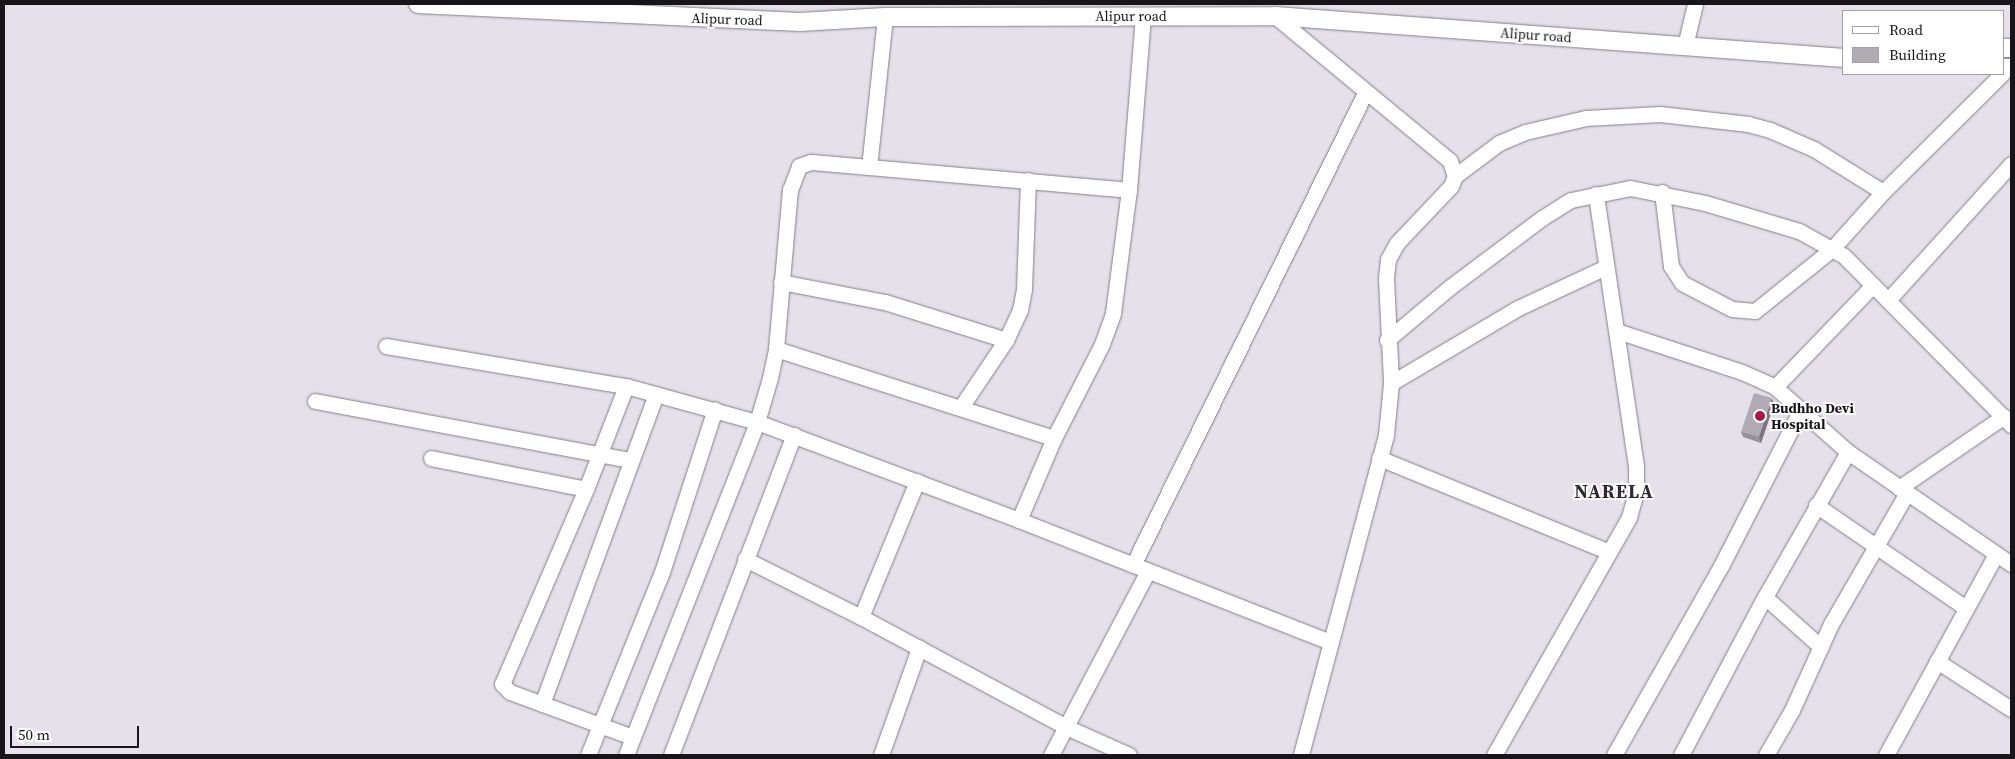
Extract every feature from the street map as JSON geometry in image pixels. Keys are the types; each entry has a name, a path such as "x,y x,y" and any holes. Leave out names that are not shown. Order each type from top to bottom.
{"street":[{"name":"Alipur road","path":"418,4 800,22 886,17 1275,16 1842,58"},
{"path":"1685,46 1695,4"},
{"path":"1019,520 1054,438 1102,344 1113,313 1129,190 1143,16"},
{"path":"1275,16 1450,162 1455,176"},
{"path":"869,167 886,17"},
{"path":"1662,192 1671,266 1676,276 1690,290 1732,309 1755,311 1832,249 1883,192 2001,75"},
{"path":"1132,564 1365,93"},
{"path":"1305,753 1331,642 1390,412 1391,383 1387,340 1388,260 1397,244 1451,186 1455,176 1500,143 1533,129 1586,118 1660,114 1748,124 1778,132 1814,149 1883,192"},
{"path":"626,755 757,422 776,349 790,190 799,166 811,162 1129,190"},
{"path":"1889,299 2011,164"},
{"path":"961,407 1006,340 1020,310 1024,289 1028,180"},
{"path":"1387,340 1542,218 1570,200 1630,188 1662,192 1799,231 1832,249 1889,299 2008,420 1903,491 1821,647 1792,710 1766,755"},
{"path":"1494,755 1629,516 1636,492 1636,466 1596,194"},
{"path":"1391,383 1518,308 1606,266"},
{"path":"782,282 885,302 1006,340"},
{"path":"1775,387 1873,284"},
{"path":"1616,331 1742,372 1775,387 1848,452 2011,564"},
{"path":"386,346 626,386 757,422 1019,520 1331,642"},
{"path":"776,349 1054,438"},
{"path":"626,386 586,489 502,684 505,690 632,737"},
{"path":"542,704 656,394"},
{"path":"315,401 599,456 631,460"},
{"path":"588,755 662,572 715,409"},
{"path":"1614,755 1721,566 1802,410"},
{"path":"671,755 794,435"},
{"path":"1681,755 1765,597 1848,452"},
{"path":"431,458 586,489"},
{"path":"1379,458 1609,552"},
{"path":"861,617 917,481"},
{"path":"1816,505 1876,544 1966,608"},
{"path":"1886,755 1996,554"},
{"path":"745,559 861,617 1066,727 1129,755"},
{"path":"1051,755 1148,571"},
{"path":"1765,597 1821,647"},
{"path":"881,755 919,648"},
{"path":"1937,661 2011,708"}],"building":[{"path":"1754,393 1772,398 1759,437 1741,432"}],"place":[{"name":"Budhho Devi Hospital","path":"1760,416"}],"district":[{"name":"NARELA","path":"1614,492"}]}
